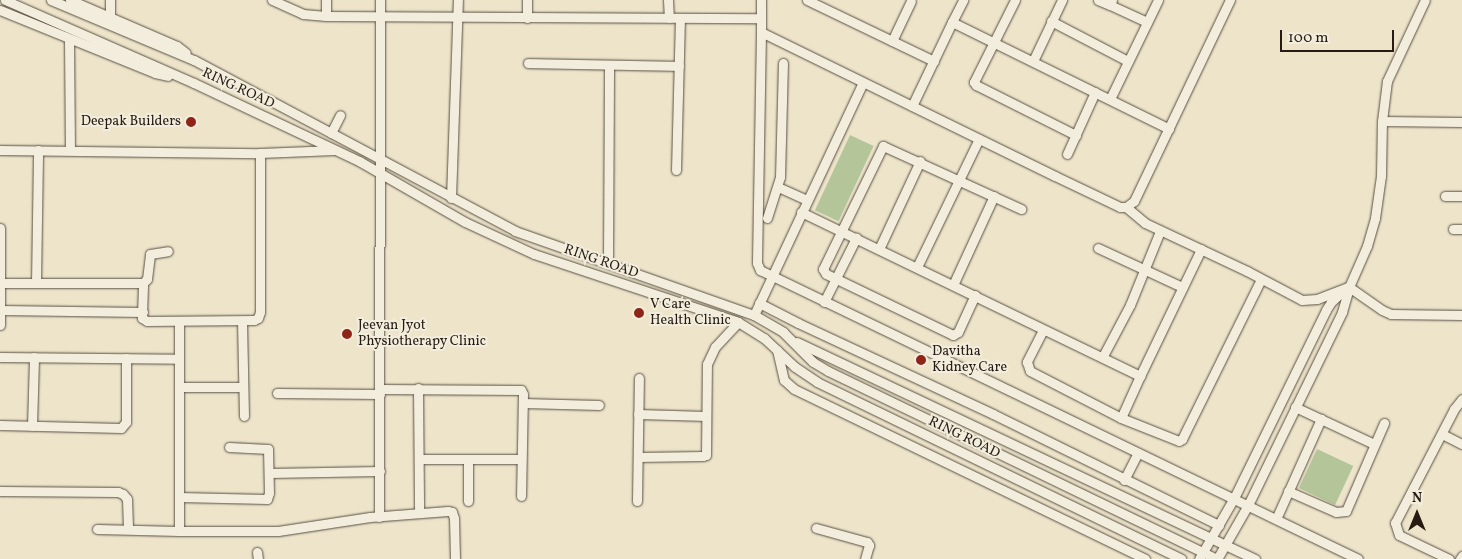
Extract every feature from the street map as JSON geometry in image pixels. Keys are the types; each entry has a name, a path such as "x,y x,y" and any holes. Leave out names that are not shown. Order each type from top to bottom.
{"street":[{"name":"RING ROAD","path":"6,0 183,78 336,150 379,172 465,222 534,254 738,322 764,338 806,375 817,382 1182,559"},
{"name":"RING ROAD","path":"51,0 194,60 515,231 754,316 783,332 814,362 828,371 1201,556 1217,559"},
{"path":"70,0 176,46 194,60"},
{"path":"110,0 110,17"},
{"path":"272,0 303,14 326,16 761,18"},
{"path":"326,0 326,16"},
{"path":"379,517 380,0"},
{"path":"451,198 458,0"},
{"path":"527,0 527,18"},
{"path":"668,0 669,18"},
{"path":"761,0 757,262 760,270 771,277 1358,559"},
{"path":"808,0 934,61"},
{"path":"892,41 910,0"},
{"path":"912,106 963,0"},
{"path":"1014,0 975,77 976,85 1076,135"},
{"path":"1033,61 1062,0"},
{"path":"1098,0 1111,3 1147,22"},
{"path":"1110,99 1158,0"},
{"path":"761,32 1120,207 1126,207 1134,201 1230,0"},
{"path":"1217,559 1248,505 1345,304 1349,287 1367,246 1375,218 1381,176 1382,121 1387,81 1425,0"},
{"path":"0,10 155,73 183,78"},
{"path":"676,170 680,18"},
{"path":"1051,21 1128,61"},
{"path":"952,22 1169,130"},
{"path":"69,39 70,150"},
{"path":"767,218 778,188 781,167 783,63"},
{"path":"528,64 679,66"},
{"path":"608,66 608,263"},
{"path":"754,316 863,82"},
{"path":"1067,154 1096,92"},
{"path":"331,133 340,114"},
{"path":"1382,121 1462,122"},
{"path":"917,267 979,139"},
{"path":"975,295 958,332 953,335 835,279 823,272 823,269 880,148 887,146 1021,209"},
{"path":"0,150 260,153 336,150"},
{"path":"36,283 38,150"},
{"path":"142,284 142,318 147,322 242,321 258,318 260,312 260,153"},
{"path":"878,249 920,161"},
{"path":"778,188 807,200"},
{"path":"953,284 994,196"},
{"path":"1445,196 1462,196"},
{"path":"1126,207 1139,219 1160,231 1201,249 1302,300 1317,299 1349,287"},
{"path":"801,212 953,284 1042,330 1103,356 1140,376"},
{"path":"0,228 0,326"},
{"path":"1103,356 1145,270 1160,231"},
{"path":"824,302 856,238"},
{"path":"1098,248 1182,287"},
{"path":"1121,418 1201,249"},
{"path":"0,283 142,284 147,280 150,254 168,251"},
{"path":"1042,330 1027,362 1030,371 1121,418 1174,441 1182,439 1261,279"},
{"path":"1349,287 1382,310 1392,314 1462,314"},
{"path":"1201,556 1234,498 1326,310 1336,296 1349,287"},
{"path":"759,303 993,414 1219,525"},
{"path":"0,310 143,312"},
{"path":"179,321 179,531"},
{"path":"242,321 244,416"},
{"path":"638,457 703,456 707,451 707,374 710,355 738,322"},
{"path":"792,340 1255,559"},
{"path":"776,350 784,380 794,389 1145,559"},
{"path":"0,357 179,358"},
{"path":"32,426 34,357"},
{"path":"0,425 121,428 126,422 126,358"},
{"path":"637,501 639,378"},
{"path":"179,387 243,387"},
{"path":"418,388 419,513"},
{"path":"277,393 380,391 418,388 517,389 523,394 521,496"},
{"path":"1449,559 1399,535 1395,529 1395,523 1454,409 1462,399"},
{"path":"522,403 599,405"},
{"path":"1295,407 1374,444"},
{"path":"638,414 706,416"},
{"path":"985,430 993,414"},
{"path":"1276,519 1321,419"},
{"path":"1288,491 1336,512 1346,511 1384,423"},
{"path":"1442,434 1462,444"},
{"path":"179,497 267,500 270,493 268,449 229,447"},
{"path":"1124,480 1138,454"},
{"path":"419,459 521,458"},
{"path":"468,459 468,501"},
{"path":"270,473 380,472"},
{"path":"0,491 118,492 124,494 128,499 128,529"},
{"path":"97,528 179,531 278,531 379,517 452,512 454,518 454,559"},
{"path":"1086,530 1094,517"},
{"path":"816,528 867,542 869,545 865,559"}],"green space":[{"path":"850,135 874,146 838,221 815,210"},
{"path":"1317,449 1353,466 1335,505 1299,488"}],"place":[{"name":"Deepak Builders","path":"191,122"},
{"name":"V Care Health Clinic","path":"639,313"},
{"name":"Jeevan Jyot Physiotherapy Clinic","path":"347,334"},
{"name":"Davitha Kidney Care","path":"921,360"}]}
